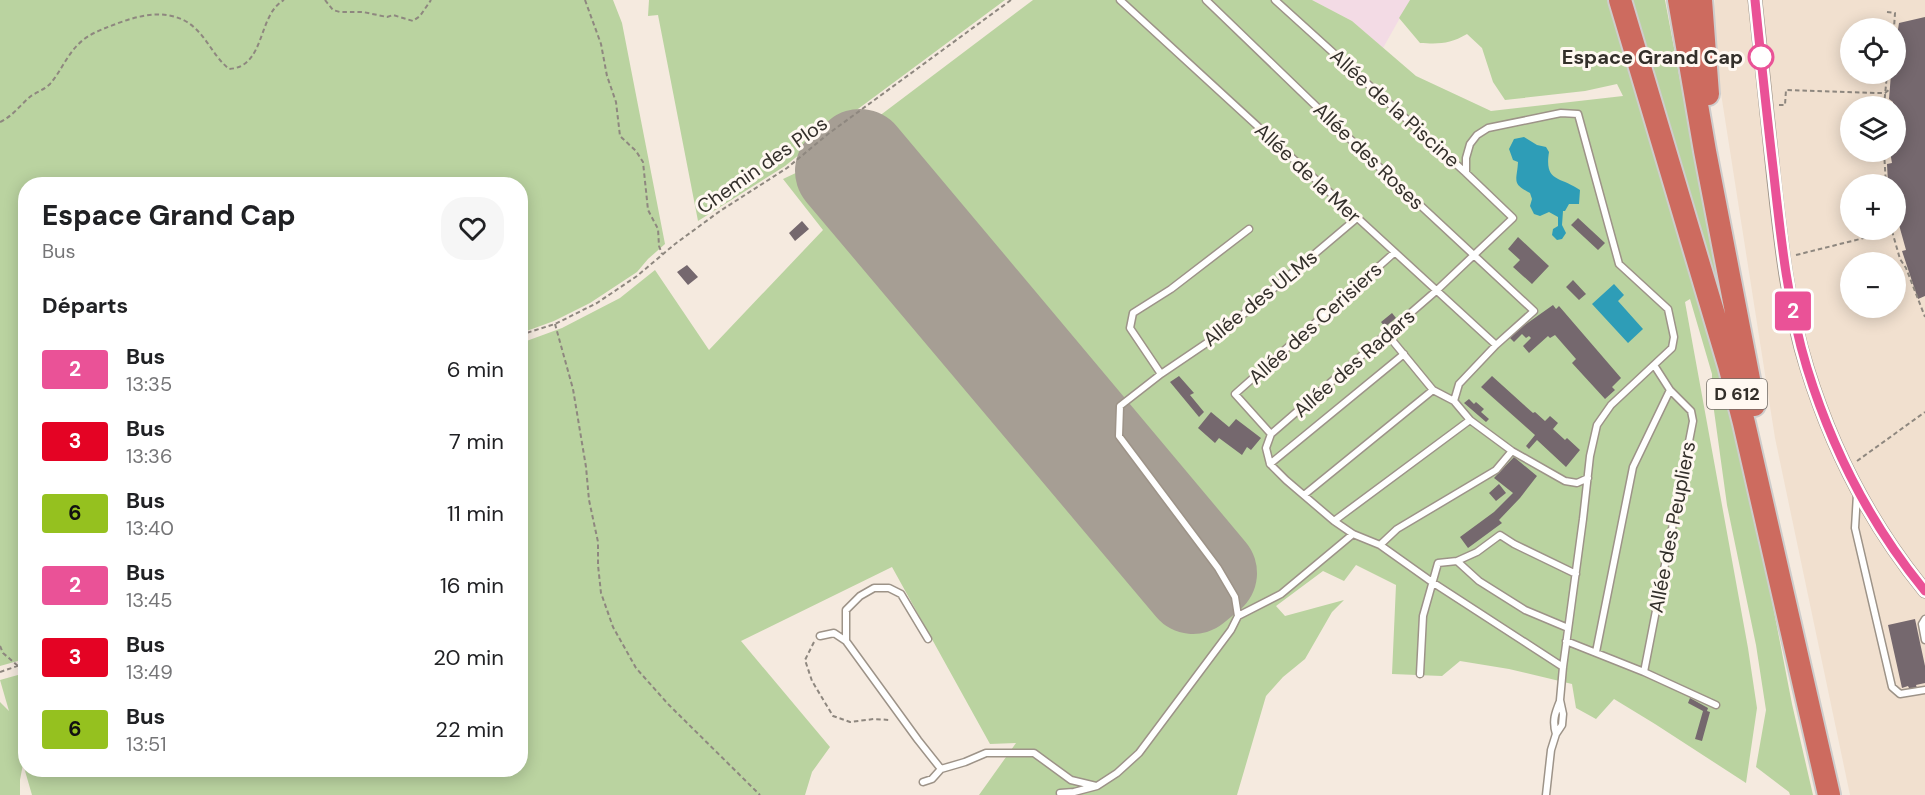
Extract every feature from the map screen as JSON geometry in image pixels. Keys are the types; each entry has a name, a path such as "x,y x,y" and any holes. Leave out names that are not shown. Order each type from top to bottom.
{"highway":[{"name":"D 612","path":"1620,0 1738,400 1829,795"},
{"name":"D 612","path":"1679,0 1705,151 1829,795"},
{"name":"D 612","path":"1701,0 1710,108 1744,354"}],"street":[{"path":"1755,0 1784,258 1806,366 1820,408 1858,490 1892,549 1925,591"}],"lane":[{"name":"Allée de la Mer","path":"1120,0 1496,345"},
{"name":"Allée des Roses","path":"1206,0 1378,166 1534,311 1496,345"},
{"name":"Allée de la Piscine","path":"1275,0 1466,173 1512,218"},
{"path":"1466,173 1466,158 1470,144 1488,128 1561,113 1578,114 1619,264 1668,309 1674,337 1672,348 1611,405 1597,425 1590,456 1560,700 1554,713 1553,724 1556,734 1551,750 1546,795"},
{"name":"Allée des ULMs","path":"1238,616 1235,597 1218,568 1119,435 1120,406 1161,374 1220,334 1356,218"},
{"name":"Allée des Radars","path":"1271,434 1436,291 1512,218"},
{"path":"1161,374 1131,328 1133,313 1172,289 1249,229"},
{"name":"Allée des Cerisiers","path":"1271,434 1235,394 1394,253"},
{"path":"1387,334 1434,390 1454,401 1470,420 1512,451 1565,481 1577,483 1588,478"},
{"path":"1454,401 1460,384 1496,345"},
{"path":"1270,464 1404,354"},
{"name":"Allée des Peupliers","path":"1644,672 1693,421 1691,411 1670,390 1654,365"},
{"path":"1304,495 1434,390"},
{"path":"1596,652 1633,466 1670,390"},
{"path":"1334,521 1470,420"},
{"path":"1271,434 1266,447 1270,464 1334,521 1353,534 1380,546 1563,668"},
{"path":"1380,546 1397,529 1496,470 1512,451"},
{"path":"1858,490 1855,528 1892,687 1900,694 1925,690"},
{"path":"1060,792 1074,792 1097,786 1117,773 1139,753 1232,630 1238,616 1281,594 1353,534"},
{"path":"1420,674 1423,616 1438,563 1457,561 1477,552 1500,535 1576,574"},
{"path":"1457,561 1479,581 1525,610 1568,628"},
{"path":"846,641 846,610 860,596 874,588 889,588 901,594 928,639"},
{"path":"1925,619 1922,624 1925,640"},
{"path":"820,636 834,633 846,641 941,769"},
{"path":"1566,641 1644,672 1716,705"},
{"path":"923,782 932,779 941,769 986,753 1034,753 1071,780 1097,786"}],"path":[{"path":"0,122 18,110 34,94 49,85 71,53 88,36 124,20 144,15 165,15 185,21 200,33 223,64 229,69 239,68 248,62 257,47 270,13 278,3 284,0"},
{"path":"325,0 333,10 340,12 363,12 387,17 393,15 412,21 420,16 431,0"},
{"path":"585,0 601,44 607,76 616,102 620,136 636,151 643,162 648,210 658,230 662,254"},
{"name":"Chemin des Plos","path":"528,332 555,324 597,303 637,276 662,254 720,211 787,168 828,135 1011,0"},
{"path":"1887,12 1895,13 1895,18"},
{"path":"1885,96 1886,84"},
{"path":"1766,107 1785,105 1786,90 1885,93 1890,89"},
{"path":"1784,258 1853,240"},
{"path":"1906,268 1925,317"},
{"path":"555,324 573,389 589,500 598,542 601,593 613,627 636,668 668,704 760,795"},
{"path":"1847,469 1925,412"},
{"path":"820,636 811,645 805,660 812,681 833,716 850,722 874,719 905,723"},
{"path":"0,646 3,653 18,666"},
{"path":"0,672 18,666"}],"shaded area":[{"path":"1312,0 1410,0 1383,48 1352,21"},
{"path":"1715,0 1925,0 1925,795 1850,795 1775,438 1712,36"}],"green space":[{"path":"0,0 613,0 622,23 665,244 637,272 590,303 554,321 528,330 528,177 18,177 18,661 0,666"},
{"path":"649,0 1005,0 835,126 785,166 698,221 658,15 648,16"},
{"path":"1033,0 1312,0 1352,21 1416,76 1491,111 1623,96 1617,84 1585,91 1505,100 1493,82 1482,48 1467,34 1445,43 1420,43 1399,18 1410,0 1608,0 1720,360 1750,488 1792,704 1813,795 1790,795 1756,767 1766,710 1756,645 1727,505 1712,396 1712,374 1690,299 1685,302 1757,708 1746,783 1614,699 1596,719 1576,708 1572,684 1509,669 1460,661 1442,676 1392,674 1396,585 1356,565 1344,581 1323,571 1276,606 1285,616 1344,600 1332,612 1305,659 1283,677 1266,696 1237,795 979,795 1016,743 990,744 892,567 741,641 830,747 812,772 805,795 32,795 27,777 528,777 528,340 562,328 620,298 655,270 709,350 823,230 783,179 817,163"},
{"path":"1625,0 1665,0 1720,293 1712,291"},
{"path":"18,675 20,795 0,795 0,702 9,711 0,680"}],"water":[{"path":"1524,137 1537,145 1546,147 1549,152 1549,169 1552,174 1580,190 1579,204 1569,204 1563,211 1562,225 1566,233 1562,239 1557,240 1552,235 1553,229 1558,226 1558,217 1549,212 1540,216 1534,214 1530,206 1532,199 1530,193 1520,187 1516,181 1518,162 1513,160 1509,149 1514,139"},
{"path":"1614,284 1624,295 1618,301 1643,329 1628,343 1592,304"}],"building":[{"path":"1925,17 1925,296 1918,299 1906,263 1906,252 1902,251 1906,250 1903,240 1906,240 1906,174 1888,174 1887,164 1906,162 1906,96 1889,96 1890,84 1906,84 1906,21"},
{"path":"1578,218 1605,243 1598,250 1571,225"},
{"path":"802,221 809,229 795,241 789,233"},
{"path":"1518,237 1549,266 1532,284 1513,267 1520,260 1508,249"},
{"path":"687,265 698,277 688,285 677,272"},
{"path":"1573,280 1586,294 1579,300 1566,287"},
{"path":"1553,305 1556,309 1559,306 1621,378 1612,387 1615,390 1605,399 1572,363 1576,359 1555,335 1550,338 1548,336 1529,353 1523,346 1531,338 1529,336 1526,338 1522,334 1514,342 1510,338"},
{"path":"1392,313 1396,318 1385,327 1381,322"},
{"path":"1179,376 1194,393 1190,395 1204,412 1199,417 1170,382"},
{"path":"1492,376 1533,413 1535,412 1545,421 1550,416 1558,423 1553,429 1580,450 1566,467 1537,440 1529,449 1526,446 1535,435 1481,387"},
{"path":"1469,399 1484,409 1481,412 1489,419 1486,422 1464,403"},
{"path":"1211,412 1229,427 1236,419 1261,438 1251,450 1247,447 1242,455 1219,438 1215,443 1198,428"},
{"path":"1514,457 1537,476 1499,520 1502,523 1468,548 1460,537 1494,512 1513,493 1494,478"},
{"path":"1499,484 1506,493 1496,501 1489,493"},
{"path":"1915,619 1925,666 1925,683 1916,685 1917,688 1908,686 1902,688 1888,625"},
{"path":"1690,698 1708,708 1707,711 1710,712 1702,741 1695,739 1703,711 1688,703"}],"runway":[{"path":"860,157 1209,573 1193,586 843,171 860,157"}],"bus line":[{"name":"2","path":"1755,0 1784,258 1806,366 1836,447 1865,505 1892,549 1925,591"}],"place":[{"name":"Espace Grand Cap","path":"1761,57"}]}
